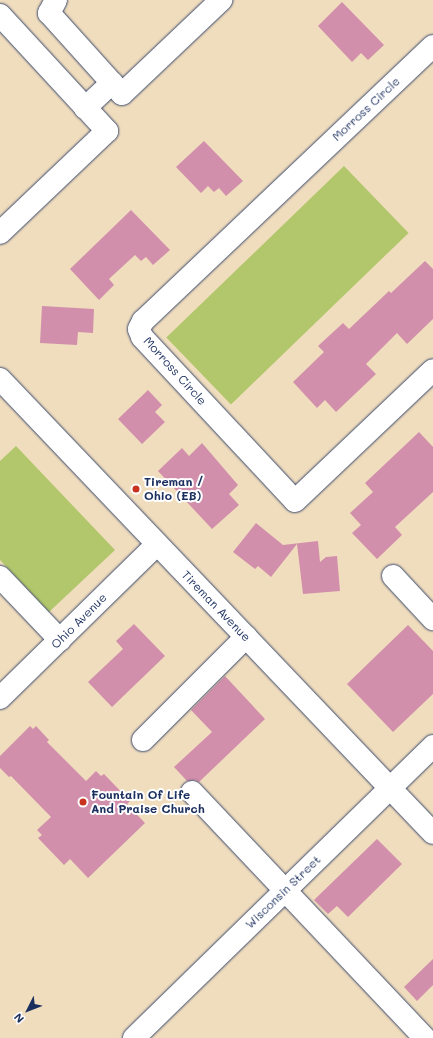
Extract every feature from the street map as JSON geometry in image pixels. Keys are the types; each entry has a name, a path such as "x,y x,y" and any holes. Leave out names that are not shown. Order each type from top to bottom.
{"street":[{"path":"56,0 49,13 122,94 221,0"},
{"path":"0,15 107,132 0,233"},
{"name":"Morross Circle","path":"433,46 143,321 140,329 142,337 295,501 433,370"},
{"path":"85,108 112,83"},
{"name":"Tireman Avenue","path":"0,379 433,833"},
{"name":"Ohio Avenue","path":"0,698 157,544"},
{"path":"393,576 433,619"},
{"path":"0,577 60,640"},
{"path":"143,740 246,637"},
{"name":"Wisconsin Street","path":"134,1038 433,746"},
{"path":"192,792 425,1038"}],"green space":[{"path":"344,166 409,233 231,404 166,338"},
{"path":"16,446 115,550 49,612 0,560 0,461"}],"building":[{"path":"342,2 384,45 368,60 361,53 352,62 318,26"},
{"path":"204,141 243,181 226,196 219,188 214,192 208,186 201,193 176,167"},
{"path":"131,210 170,250 153,265 146,257 141,261 135,255 109,279 114,285 99,300 70,269"},
{"path":"425,261 433,269 433,319 407,344 397,333 366,364 376,374 336,412 325,400 317,408 293,382 324,352 318,346 343,323 349,329 389,291 391,293"},
{"path":"42,306 94,309 93,333 78,332 77,345 40,343"},
{"path":"148,390 162,405 155,412 165,422 142,444 118,419"},
{"path":"419,432 433,447 433,492 395,527 402,535 377,559 352,533 361,525 350,513 373,492 365,483"},
{"path":"202,443 238,485 229,494 239,505 212,529 158,471 182,448 189,456"},
{"path":"256,523 283,545 318,541 320,562 326,557 337,556 340,591 303,594 297,544 271,577 258,566 255,569 233,552"},
{"path":"134,624 165,656 112,707 88,682 123,649 116,641"},
{"path":"408,625 433,651 433,694 393,732 347,684"},
{"path":"225,676 265,719 199,782 195,780 187,781 174,767 212,732 191,710"},
{"name":"Fountain Of Life And Praise Church","path":"30,726 33,729 36,726 49,740 47,742 86,781 96,771 101,776 104,774 130,801 127,804 145,823 88,878 70,859 64,865 38,838 42,835 37,830 51,817 11,776 9,777 0,768 0,756"},
{"path":"377,839 402,864 348,917 337,906 328,914 314,900"},
{"path":"433,959 433,985 417,1001 404,987"}],"place":[{"name":"Tireman / Ohio (EB)","path":"136,489"},
{"name":"Fountain Of Life And Praise Church","path":"83,802"}]}
